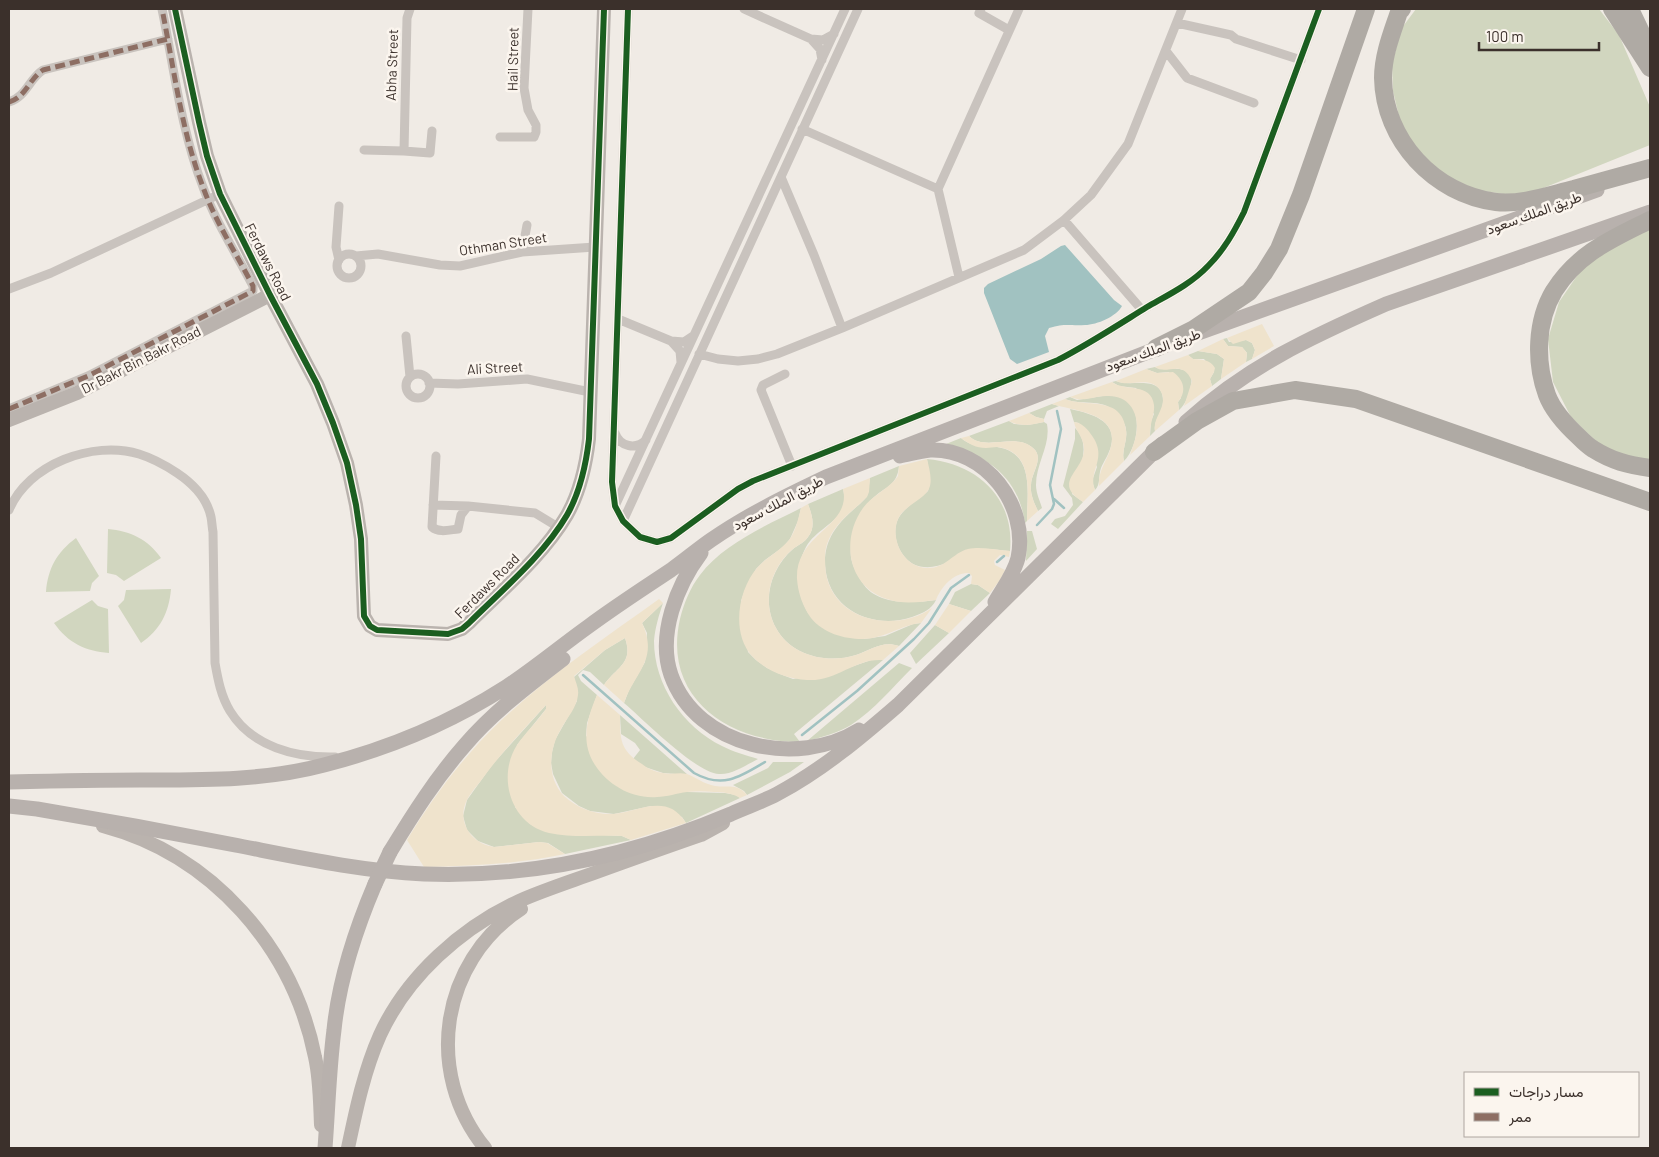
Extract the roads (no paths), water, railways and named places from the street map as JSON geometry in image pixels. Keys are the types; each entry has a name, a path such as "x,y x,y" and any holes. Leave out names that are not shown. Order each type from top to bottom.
{"highway":[{"path":"1156,348 1194,329 1249,292 1279,249 1301,196 1366,9"},
{"path":"1402,9 1399,12 1387,46 1383,78 1388,107 1399,138 1416,160 1441,182 1467,194 1496,202 1534,200 1650,169"},
{"path":"1612,9 1650,68"},
{"path":"1630,9 1650,52"},
{"path":"1650,220 1601,244 1576,264 1554,292 1541,325 1539,359 1547,395 1565,424 1592,449 1626,465 1650,468"},
{"path":"1154,452 1197,421 1233,401 1295,390 1356,399 1650,502"}],"main road":[{"name":"طريق الملك سعود","path":"674,568 711,540 745,518 826,477 1156,348 1268,310 1650,169"},
{"path":"9,806 37,809 346,866 423,874 484,874 569,863 650,844 699,827 774,795 830,762 898,705 1154,452 1213,398 1271,359 1314,336 1386,304 1650,212"},
{"path":"859,464 930,450 944,452 969,460 993,476 1002,486 1009,497 1018,527 1018,557 1014,570 982,623"},
{"path":"711,540 690,568 679,589 667,635 671,674 679,692 702,719 723,733 746,743 766,748 789,750 813,748 832,743 852,734 898,705"},
{"path":"9,782 190,780 247,777 322,766 375,750 438,724 505,688 590,625 674,568"},
{"path":"324,1148 334,1029 342,984 360,921 375,884 390,852 414,812 441,774 466,744 502,708 674,568"}],"street":[{"path":"9,409 88,376 253,291 214,197 202,185 187,133 162,9"},
{"name":"Ferdaws Road","path":"175,9 214,197 270,295 317,384 347,463 361,539 364,616 370,626 384,632 442,635 455,633 462,629 545,546 573,502 586,462 604,9"},
{"name":"Abha Street","path":"404,150 407,18 410,9"},
{"name":"Hail Street","path":"500,138 534,137 536,132 536,125 528,110 524,88 528,9"},
{"path":"628,9 612,482 615,506 623,521 640,536 657,542 671,538 753,481 1058,360 1085,346 1190,281 1219,254 1234,233 1244,212 1319,9"},
{"path":"744,9 811,39 823,40 834,34"},
{"path":"615,506 845,9"},
{"path":"623,521 858,9"},
{"path":"982,9 979,13 1009,30"},
{"path":"959,277 938,189 1019,9"},
{"path":"699,354 718,359 738,361 758,359 776,354 842,328 1024,250 1064,220 1091,196 1128,144 1182,9"},
{"path":"1177,23 1231,35 1236,39 1301,60"},
{"path":"811,39 820,49 822,60"},
{"path":"9,102 21,96 43,70 168,40"},
{"path":"1166,51 1187,78 1254,103"},
{"path":"802,129 938,189"},
{"path":"364,150 404,150 430,153 432,131"},
{"path":"781,177 842,328"},
{"path":"9,289 51,273 214,197"},
{"path":"339,260 348,254 356,256 360,261 361,268 358,275 350,278 343,276 338,271 339,260 336,247 340,206"},
{"path":"1064,220 1142,310"},
{"path":"522,252 527,225"},
{"name":"Othman Street","path":"356,256 378,254 440,265 460,266 522,252 595,247"},
{"path":"730,257 741,262"},
{"name":"Dr Bakr Bin Bakr Road","path":"9,420 77,393 270,295"},
{"path":"618,319 671,341 684,342 694,336"},
{"path":"406,336 410,377 406,387 410,394 416,397 424,396 430,386 425,376 414,375 410,377"},
{"path":"671,341 680,351 681,364"},
{"path":"785,374 763,385 761,390 792,466"},
{"name":"Ali Street","path":"429,383 458,384 527,379 590,392"},
{"path":"614,430 618,440 626,445 637,446 646,440"},
{"path":"9,510 20,492 40,473 69,458 89,453 106,450 138,453 153,459 183,477 198,491 211,517 213,532 215,663 219,683 231,711 244,727 265,743 298,755 317,758 336,757 375,750"},
{"path":"436,456 432,527 442,531 458,529 464,506"},
{"path":"433,505 535,513 558,528"},
{"path":"348,1148 359,1096 380,1034 404,995 433,961 472,928 490,916 520,901 552,888 701,835 774,795"},
{"path":"37,809 119,830 187,864 218,887 267,941 284,969 300,1005 315,1058 320,1089 324,1148"},
{"path":"485,1148 472,1132 460,1108 451,1082 448,1053 449,1023 455,994 468,965 485,940 509,917 552,888"}],"water":[{"path":"1065,245 1114,300 1122,306 1116,313 1095,323 1049,328 1045,336 1049,352 1017,364 1010,359 984,293 984,288 988,284 1041,259"}],"waterway":[{"path":"1037,525 1052,509 1054,504 1050,485 1061,429 1057,411"},
{"path":"1054,499 1064,508"},
{"path":"997,562 1004,556"},
{"path":"802,735 857,691 914,639 929,623 951,588 969,575"},
{"path":"583,675 694,773 704,778 723,781 731,779 765,762"}]}
